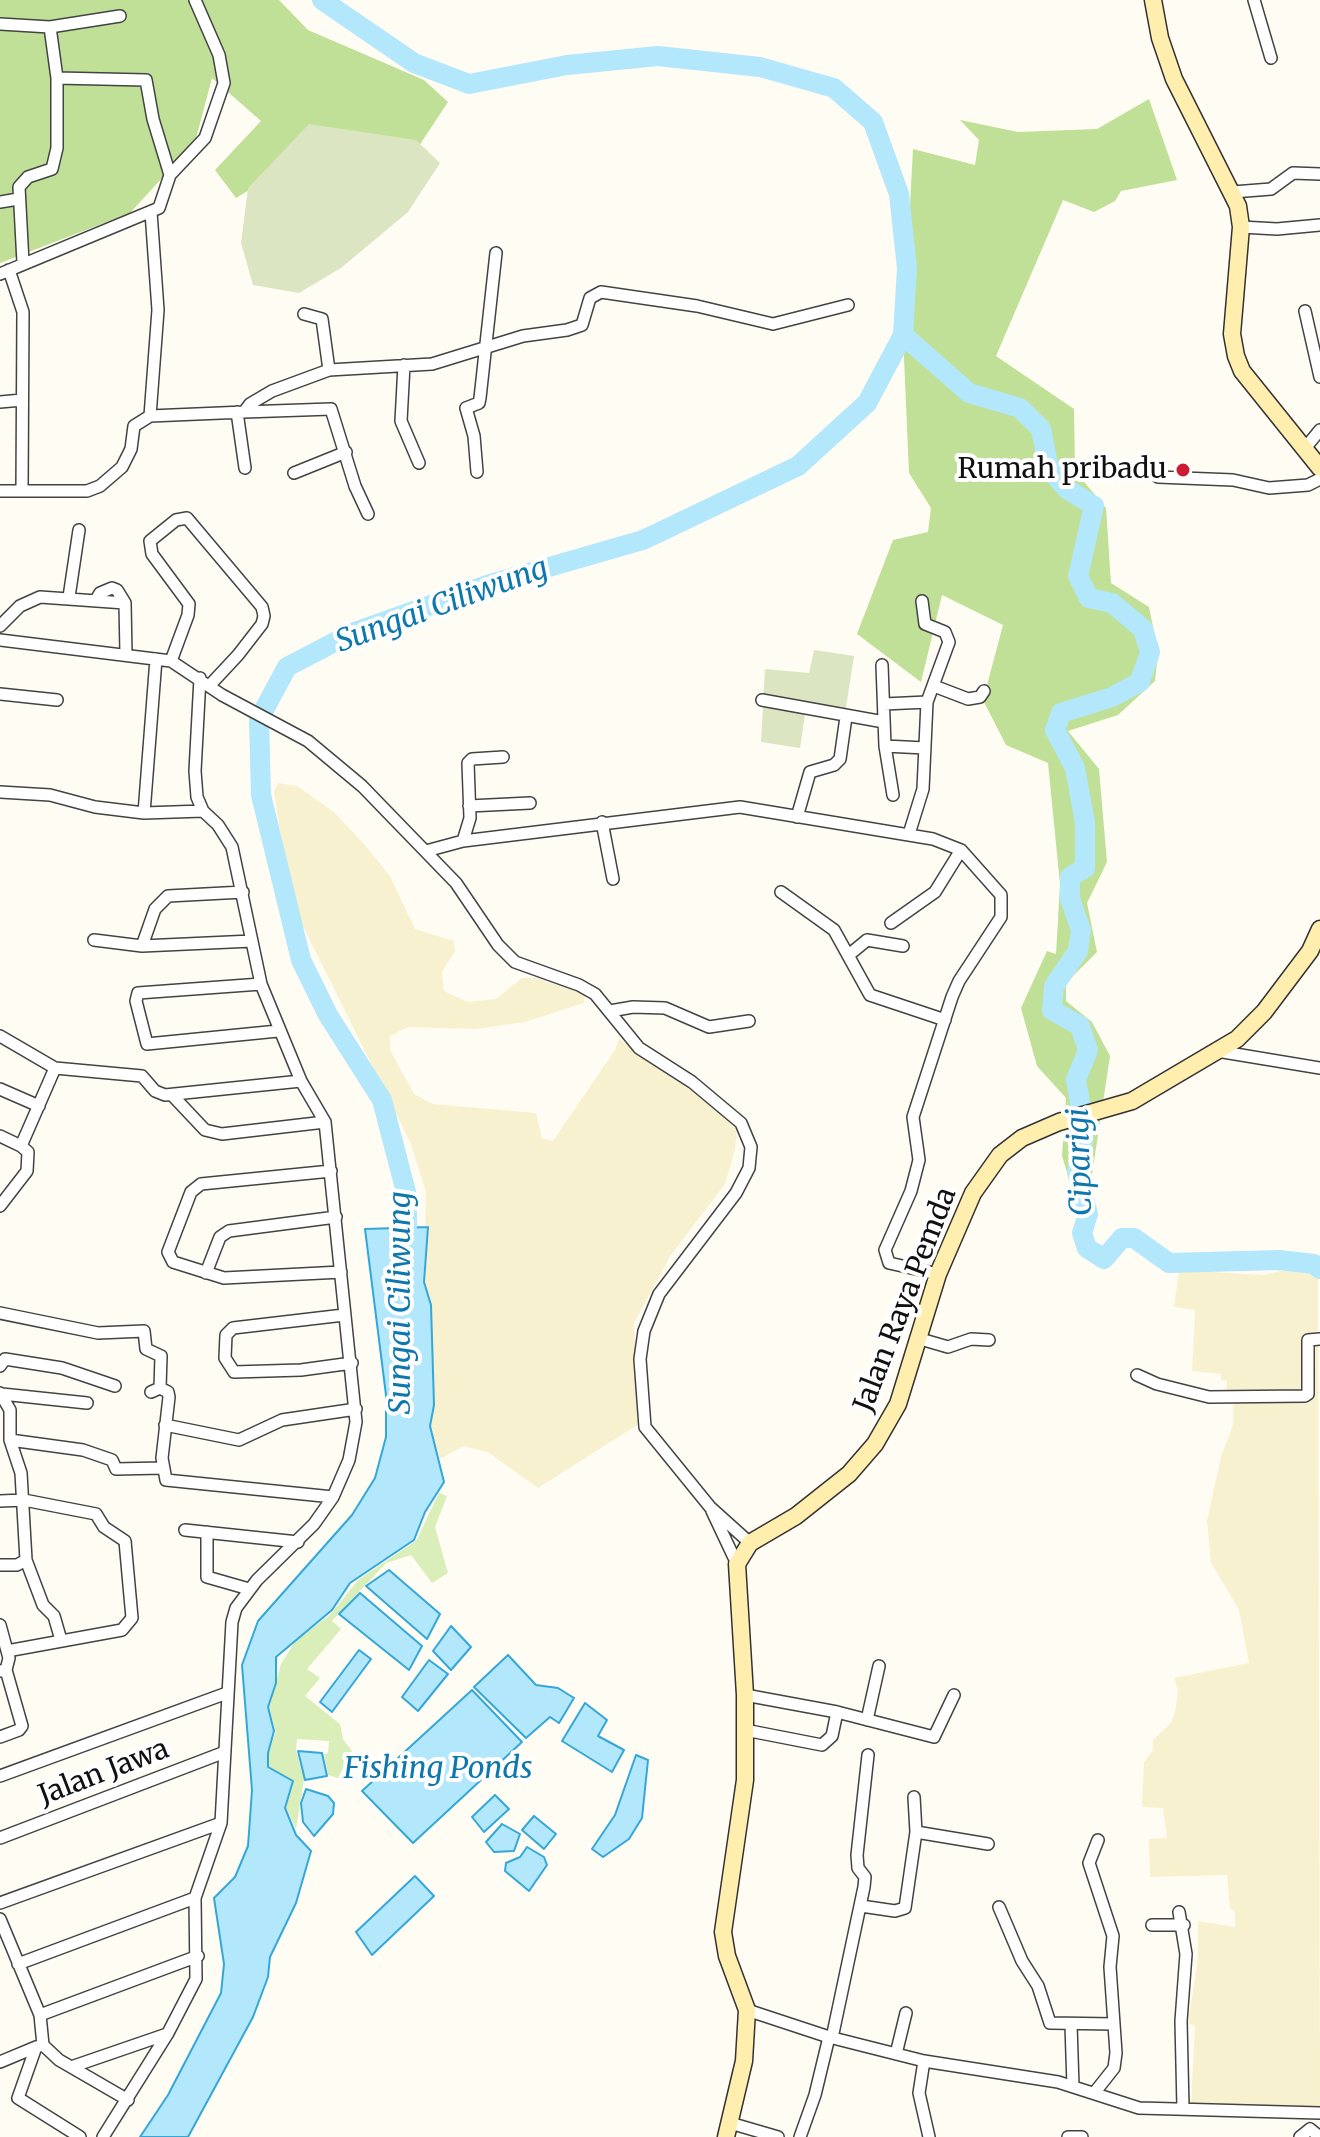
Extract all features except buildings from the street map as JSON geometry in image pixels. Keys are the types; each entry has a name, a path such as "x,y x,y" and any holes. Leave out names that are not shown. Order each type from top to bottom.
{"main road":[{"path":"1153,0 1160,38 1174,79 1237,188 1241,227 1232,313 1236,356 1242,371 1320,468"},
{"name":"Jalan Raya Pemda","path":"737,1564 750,1543 796,1516 849,1474 875,1444 898,1404 938,1274 973,1193 1000,1155 1022,1138 1059,1122 1107,1109 1156,1089 1237,1039 1264,1012 1319,935"},
{"path":"728,2130 744,2061 747,2010 727,1956 723,1932 745,1780 745,1695 737,1564"}],"street":[{"path":"22,491 23,312 4,272 159,208 170,175 205,138 224,83 219,55 195,0"},
{"path":"1254,0 1271,58"},
{"path":"0,24 50,27 120,16"},
{"path":"23,263 18,199 22,181 46,173 55,161 57,78 50,27"},
{"path":"57,78 146,80 153,119 170,175"},
{"path":"1237,188 1271,189 1293,173 1320,174"},
{"path":"0,202 18,199"},
{"path":"150,416 158,310 151,212"},
{"path":"1241,227 1277,229 1320,225"},
{"path":"477,472 474,436 466,408 480,401 496,253"},
{"path":"240,412 272,391 329,370 432,364 484,346 582,325 590,298 601,292 697,306 766,324 848,305"},
{"path":"1305,311 1315,343 1320,377"},
{"path":"304,314 322,319 329,370"},
{"path":"404,365 401,421 419,463"},
{"path":"0,402 22,400"},
{"path":"0,491 78,493 100,486 127,459 134,426 150,416 328,408 368,514"},
{"path":"240,412 245,468"},
{"path":"1306,447 1320,430"},
{"path":"294,473 346,452"},
{"path":"1158,477 1233,480 1269,488 1308,485 1320,479"},
{"path":"103,2137 168,2033 196,1979 195,1898 221,1823 232,1622 241,1597 298,1542 333,1497 352,1450 356,1409 325,1122 301,1081 261,984 232,847 218,825 203,811 197,797 195,771 205,681 238,655 262,624 264,616 262,607 187,518 176,520 150,541 152,554 189,604 171,661"},
{"path":"69,597 79,530"},
{"path":"0,626 30,600 69,597 125,603 126,654"},
{"path":"909,834 923,789 927,702 948,649 949,635 925,624 922,601"},
{"path":"0,640 171,661 222,695 273,721 331,759 426,851 456,883 498,945 515,962 579,985 610,1011 639,1048 692,1082 741,1123 751,1147 749,1168 736,1193 659,1294 644,1331 640,1359 645,1427 710,1507 750,1543"},
{"path":"144,813 156,659"},
{"path":"882,665 885,746 893,795"},
{"path":"934,686 968,699 980,697 984,691"},
{"path":"0,694 57,700"},
{"path":"762,700 884,722"},
{"path":"884,704 927,702"},
{"path":"797,817 810,772 834,765 840,759 846,717"},
{"path":"885,746 925,748"},
{"path":"463,841 469,806 468,763 472,759 503,757"},
{"path":"0,792 50,795 95,807 144,813 203,811"},
{"path":"469,806 530,803"},
{"path":"426,851 463,841 740,807 909,834 948,842 961,850 1001,895 1001,917 959,981 945,1020 913,1117 919,1160 911,1191 885,1250 889,1263 938,1274"},
{"path":"602,822 613,879"},
{"path":"891,923 935,892 961,850"},
{"path":"142,946 155,909 168,896 243,892"},
{"path":"781,892 834,930 870,995 945,1020"},
{"path":"94,940 142,946 252,941"},
{"path":"850,954 867,940 903,946"},
{"path":"261,984 138,993 136,1001 147,1044 278,1031"},
{"path":"610,1011 633,1007 665,1008 709,1027 749,1021"},
{"path":"0,1037 55,1068 142,1076 155,1091 172,1095 301,1081"},
{"path":"1217,1051 1320,1068"},
{"path":"21,1146 55,1068"},
{"path":"0,1089 39,1106"},
{"path":"172,1095 205,1130 222,1134 325,1122"},
{"path":"0,1136 28,1152 27,1171 0,1206"},
{"path":"331,1171 196,1187 168,1252 173,1262 224,1278 341,1272"},
{"path":"206,1273 220,1237 229,1231 336,1217"},
{"path":"0,1313 98,1333 144,1331 146,1349 161,1356 156,1390 168,1392 169,1397 163,1477 174,1482 333,1497"},
{"path":"344,1315 233,1328 226,1335 225,1358 234,1372 301,1370 352,1363"},
{"path":"917,1338 948,1347 971,1339 989,1340"},
{"path":"1137,1375 1157,1384 1209,1397 1307,1396 1308,1340 1320,1339"},
{"path":"0,1366 5,1359 62,1368 115,1386"},
{"path":"1,1394 87,1403"},
{"path":"1,1394 10,1410 10,1440 21,1473 26,1560 43,1605 54,1616 61,1640"},
{"path":"165,1425 239,1440 282,1420 356,1409"},
{"path":"10,1440 83,1450 112,1460 116,1469 162,1468"},
{"path":"0,1501 24,1500 96,1514 104,1527 125,1541 132,1618 122,1630 7,1651"},
{"path":"710,1507 737,1564"},
{"path":"185,1530 298,1542"},
{"path":"207,1532 207,1577 249,1589"},
{"path":"0,1565 17,1565 26,1560"},
{"path":"0,1625 7,1651 3,1671 22,1726 0,1737"},
{"path":"867,1720 879,1666"},
{"path":"0,1776 227,1693"},
{"path":"745,1695 837,1712 934,1737 954,1695"},
{"path":"745,1730 826,1745 832,1736 837,1712"},
{"name":"Jalan Jawa","path":"0,1838 225,1752"},
{"path":"800,2137 815,2095 861,1906 865,1877 858,1868 857,1855 868,1755"},
{"path":"861,1906 895,1911 905,1908 916,1832 914,1797"},
{"path":"0,1903 221,1823"},
{"path":"916,1832 988,1844"},
{"path":"1095,2092 1116,2061 1110,1919 1089,1863 1098,1840"},
{"path":"18,1964 195,1898"},
{"path":"999,1907 1022,1961 1038,1986 1049,2021 1071,2025 1114,2024"},
{"path":"1179,1912 1184,1925 1183,2108"},
{"path":"0,1919 3,1937 40,2015 40,2046 18,2098 80,2137"},
{"path":"1152,1925 1184,1925"},
{"path":"40,2015 198,1956"},
{"path":"747,2010 830,2038 924,2061 1001,2071 1073,2086 1139,2108 1320,2113"},
{"path":"896,2054 906,2013"},
{"path":"1071,2025 1073,2086"},
{"path":"71,2067 168,2033"},
{"path":"40,2046 128,2100"},
{"path":"0,2062 40,2046"},
{"path":"924,2061 919,2101 929,2137"},
{"path":"1300,2137 1310,2129 1320,2137"},
{"path":"728,2130 778,2137"},
{"path":"1068,2137 1075,2134 1082,2137"}],"shaded area":[{"path":"278,783 297,786 334,812 390,876 415,929 454,941 455,951 442,972 444,991 467,1002 496,999 522,978 536,978 585,994 584,1003 525,1022 476,1029 408,1027 390,1036 390,1050 414,1094 433,1104 536,1113 542,1138 553,1141 615,1050 619,1038 642,1058 693,1091 737,1129 735,1150 725,1184 671,1255 634,1323 639,1424 538,1488 489,1453 464,1446 440,1459 430,1426 434,1405 431,1305 424,1283 426,1192 410,1142 291,902 274,792"},
{"path":"1302,1269 1318,1276 1320,2109 1191,2105 1195,2026 1188,2024 1198,1958 1198,1921 1235,1927 1235,1912 1230,1908 1227,1875 1150,1877 1149,1839 1167,1838 1163,1808 1142,1807 1144,1762 1153,1750 1153,1740 1171,1723 1175,1712 1178,1690 1174,1678 1249,1663 1239,1610 1211,1563 1207,1521 1221,1457 1233,1425 1234,1397 1226,1396 1227,1381 1221,1380 1221,1374 1192,1371 1195,1310 1174,1307 1179,1270 1264,1275"}],"green space":[{"path":"0,0 279,0 308,30 424,80 448,102 405,167 315,150 236,198 215,170 261,121 212,78 195,142 130,213 0,263"},
{"path":"1149,99 1177,180 1121,191 1115,201 1094,212 1063,200 996,356 1074,409 1075,471 1106,508 1111,583 1149,607 1158,652 1155,681 1118,715 1068,731 1099,769 1107,862 1087,903 1097,952 1066,983 1066,1001 1092,1022 1110,1056 1084,1227 1062,1156 1066,1098 1037,1066 1021,1008 1047,951 1056,954 1060,884 1048,763 1006,745 983,700 1003,625 942,595 921,682 857,634 893,540 928,532 931,508 909,473 903,335 913,149 975,165 979,140 960,120 1018,132 1097,129"},
{"path":"309,124 416,140 440,163 408,212 341,268 299,293 253,285 241,243 248,188"},
{"path":"814,650 854,656 844,720 805,714 800,748 761,742 765,669 809,673"},
{"path":"439,1493 447,1496 435,1527 448,1573 432,1583 411,1555 386,1563 332,1621 341,1629 307,1669 320,1678 305,1696 340,1724 343,1739 352,1751 338,1778 328,1775 324,1754 328,1753 329,1741 297,1739 296,1751 304,1779 296,1829 286,1808 294,1781 269,1767 268,1753 276,1732 269,1707 281,1664 296,1640 330,1615 358,1580 416,1541"}],"water":[{"path":"428,1227 424,1282 431,1305 434,1405 430,1426 444,1482 425,1512 414,1540 350,1583 332,1610 276,1657 276,1683 268,1707 274,1731 268,1767 293,1781 285,1808 296,1835 311,1851 296,1903 270,1957 268,1977 253,2017 188,2137 140,2137 168,2095 221,1993 224,1964 214,1898 235,1877 248,1846 252,1790 242,1665 258,1621 352,1515 375,1478 386,1437 386,1395 365,1229"},
{"path":"389,1570 440,1614 427,1639 366,1586"},
{"path":"360,1593 422,1646 409,1670 339,1614"},
{"name":"Fishing Ponds","path":"451,1626 471,1647 451,1670 433,1651"},
{"path":"359,1650 371,1659 332,1712 320,1702"},
{"path":"508,1655 536,1685 558,1688 574,1698 559,1723 550,1717 526,1738 474,1687"},
{"name":"Fishing Ponds","path":"429,1660 448,1674 418,1711 402,1697"},
{"name":"Fishing Ponds","path":"472,1690 522,1742 413,1843 362,1791"},
{"name":"Fishing Ponds","path":"585,1703 607,1720 598,1736 624,1750 612,1772 562,1741"},
{"name":"Fishing Ponds","path":"298,1751 322,1753 327,1776 305,1780"},
{"name":"Fishing Ponds","path":"636,1755 648,1760 642,1818 629,1839 603,1857 592,1849 615,1815"},
{"name":"Fishing Ponds","path":"306,1789 328,1796 334,1803 333,1814 314,1836 303,1822 301,1803"},
{"path":"495,1795 509,1809 484,1832 472,1817"},
{"path":"534,1816 556,1834 544,1849 522,1830"},
{"path":"502,1824 520,1834 514,1851 494,1852 486,1842"},
{"path":"527,1847 544,1857 547,1865 529,1891 505,1871 506,1863 520,1857"},
{"path":"415,1876 434,1896 372,1955 356,1932"}],"waterway":[{"name":"Sungai Ciliwung","path":"322,0 414,63 469,84 567,65 658,56 760,67 834,88 873,122 899,194 907,268 903,335 867,403 798,466 643,540 490,584 352,633 287,667 259,719 261,795 301,960 328,1015 382,1100 407,1196 407,1254"},
{"name":"Ciparigi","path":"903,335 969,393 1020,408 1041,429 1049,469 1067,489 1094,506 1078,576 1089,598 1112,603 1143,629 1150,652 1140,682 1112,697 1061,713 1055,730 1075,768 1085,823 1085,868 1070,877 1070,899 1081,930 1078,951 1054,986 1052,1010 1080,1026 1088,1050 1076,1080 1085,1130 1077,1172 1088,1214 1082,1233 1087,1248 1104,1259 1122,1238 1134,1238 1169,1263 1279,1260 1314,1264 1320,1269"}],"place":[{"name":"Rumah pribadu","path":"1183,470"}]}
